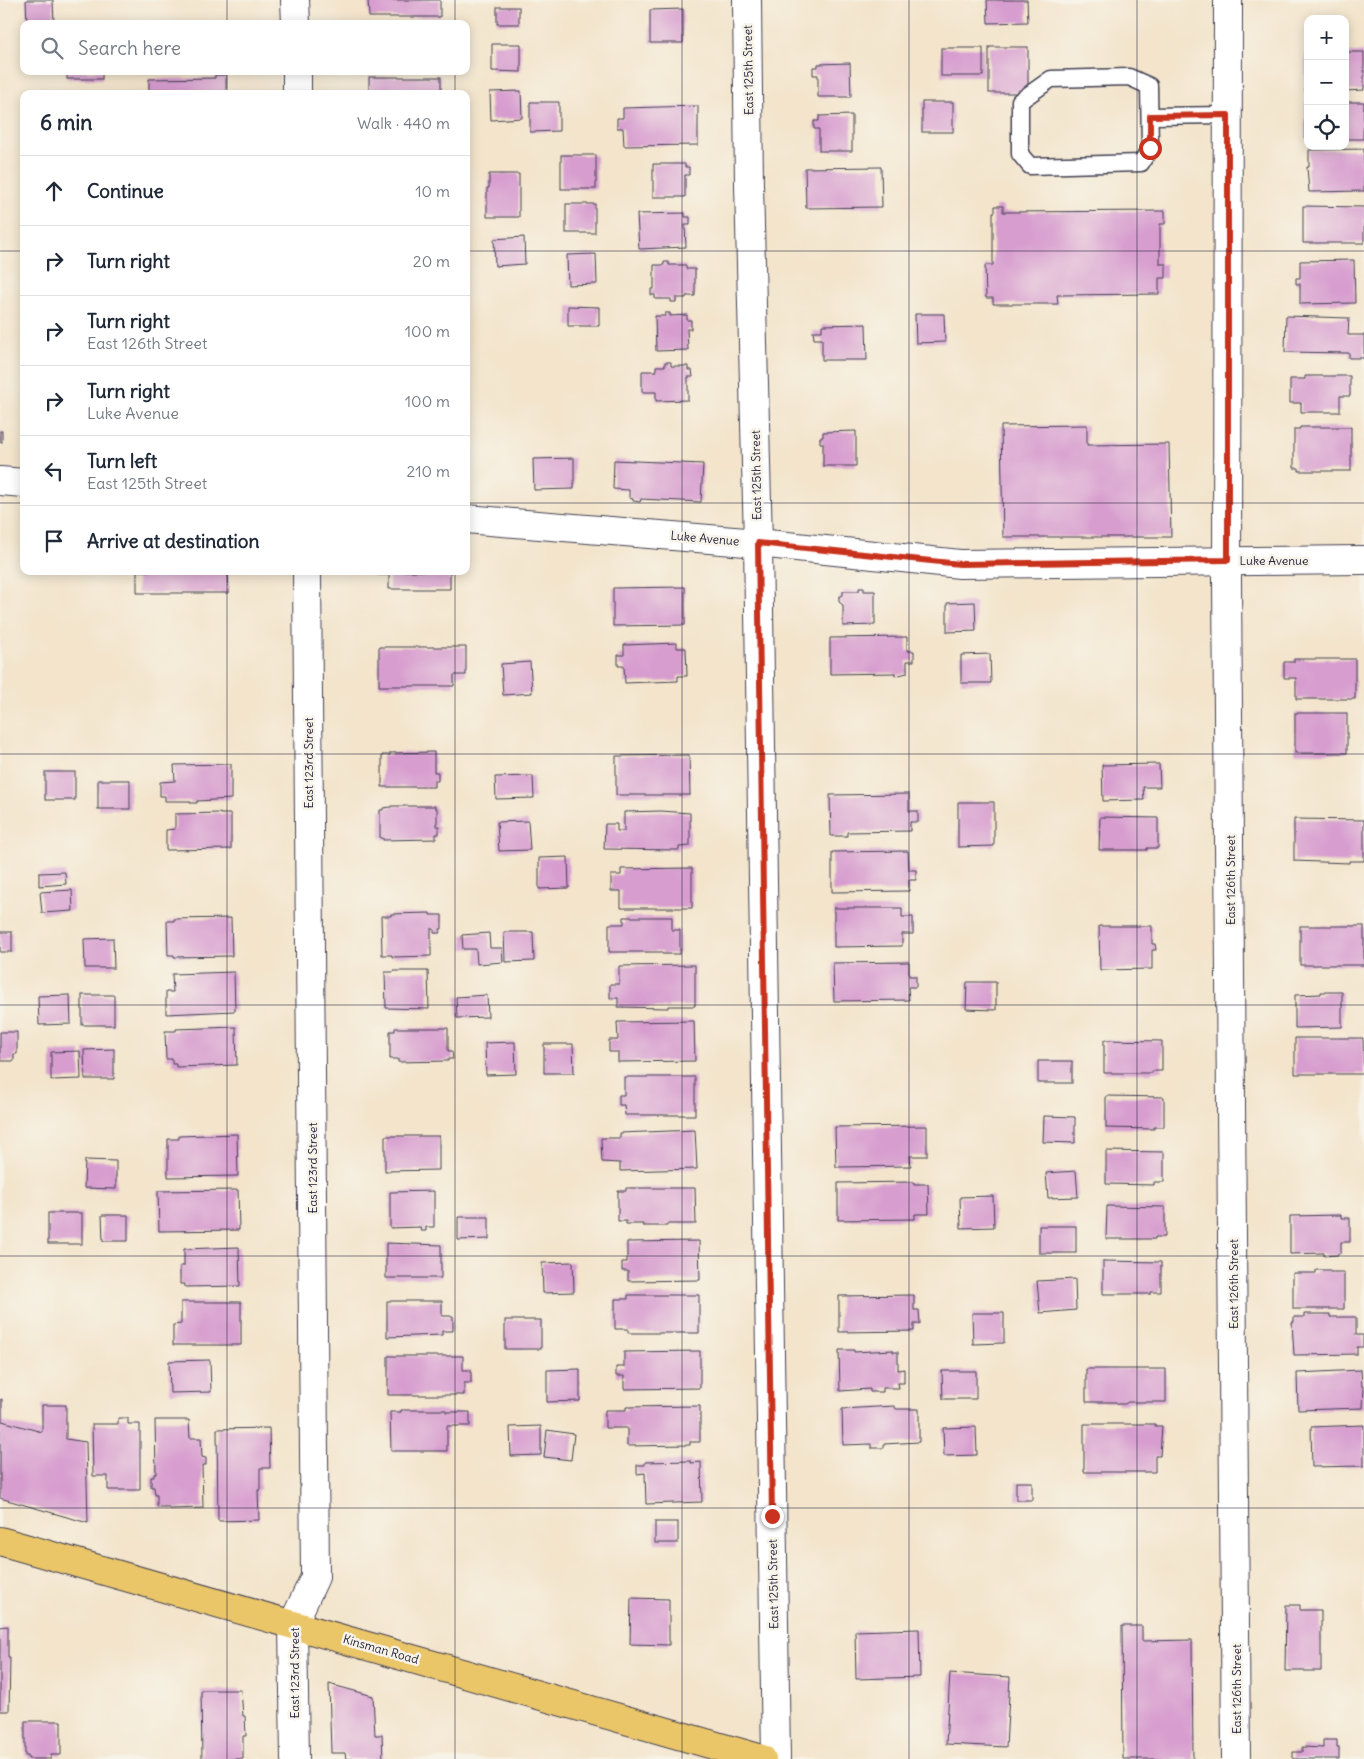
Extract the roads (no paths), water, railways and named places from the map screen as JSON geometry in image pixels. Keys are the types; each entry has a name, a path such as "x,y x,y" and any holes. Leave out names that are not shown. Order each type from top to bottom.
{"main road":[{"name":"Kinsman Road","path":"0,1541 762,1759"}],"street":[{"path":"295,0 296,20"},
{"name":"East 125th Street","path":"747,0 749,185 758,543 776,1759"},
{"name":"East 126th Street","path":"1228,0 1228,560 1236,1759"},
{"path":"297,75 297,90"},
{"path":"0,481 20,483"},
{"name":"Luke Avenue","path":"470,519 758,543 960,564 1364,560"},
{"name":"East 123rd Street","path":"295,1759 293,1624 315,1576 307,575"}],"lane":[{"path":"1129,77 1149,86 1150,116 1150,148 1141,163 1030,166 1020,154 1020,101 1051,79 1129,77"},
{"path":"1150,116 1228,115"}]}
